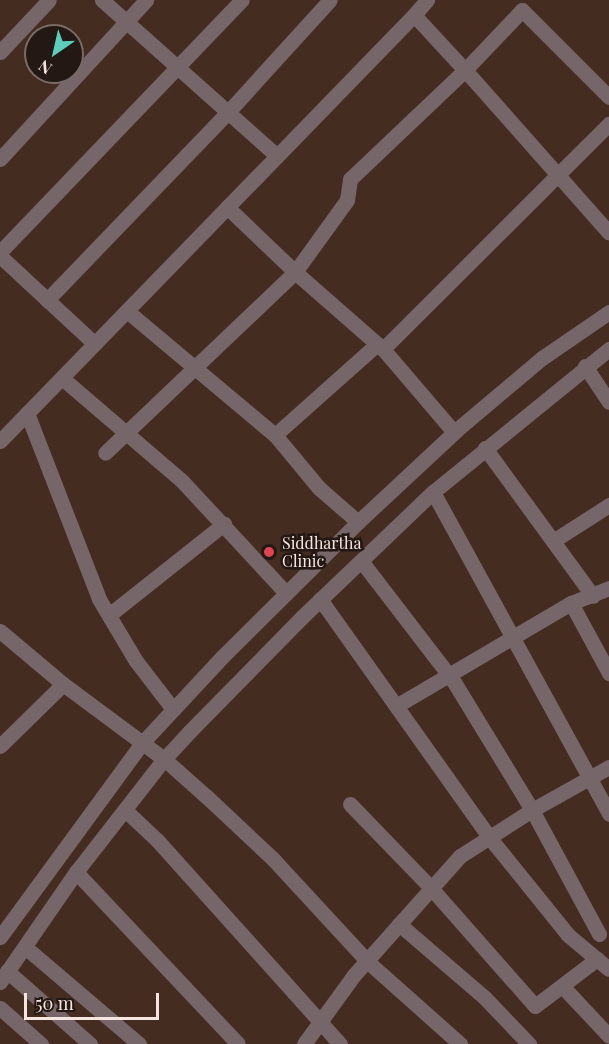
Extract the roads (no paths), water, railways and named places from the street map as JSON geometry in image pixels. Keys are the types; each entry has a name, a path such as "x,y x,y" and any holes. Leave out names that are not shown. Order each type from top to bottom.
{"street":[{"path":"0,52 49,0"},
{"path":"102,0 276,156"},
{"path":"0,159 146,0"},
{"path":"95,344 0,254 242,0"},
{"path":"47,300 228,112 330,0"},
{"path":"0,441 427,0"},
{"path":"105,453 295,272 347,200 350,179 465,70 526,5 609,97"},
{"path":"414,15 609,233"},
{"path":"275,435 380,346 609,124"},
{"path":"227,207 295,272 380,346 454,432"},
{"path":"127,311 275,435 319,488 358,522"},
{"path":"0,938 142,743 173,709 358,522 454,432 542,358 609,312"},
{"path":"90,1044 4,976 76,872 164,759 320,599 362,562 433,492 585,366 609,349"},
{"path":"585,366 609,402"},
{"path":"62,378 182,481 286,593"},
{"path":"27,413 99,599 136,661 173,709"},
{"path":"485,448 593,596"},
{"path":"433,492 609,814"},
{"path":"553,542 609,505"},
{"path":"109,615 224,524"},
{"path":"362,562 449,676 532,810 599,934"},
{"path":"396,706 571,603 609,588"},
{"path":"320,599 489,837 568,935 609,969"},
{"path":"571,603 609,673"},
{"path":"0,631 63,684 164,759 273,859 367,961 460,1044"},
{"path":"0,746 63,684"},
{"path":"304,1044 367,961 460,856 532,810 609,767"},
{"path":"350,804 431,888 535,1006 597,959"},
{"path":"125,810 157,840 340,1044"},
{"path":"76,872 238,1044"},
{"path":"399,924 485,998 529,1044"},
{"path":"25,947 139,1044"},
{"path":"563,987 609,1036"},
{"path":"0,1008 41,1044"}],"place":[{"name":"Siddhartha Clinic","path":"269,552"}]}
